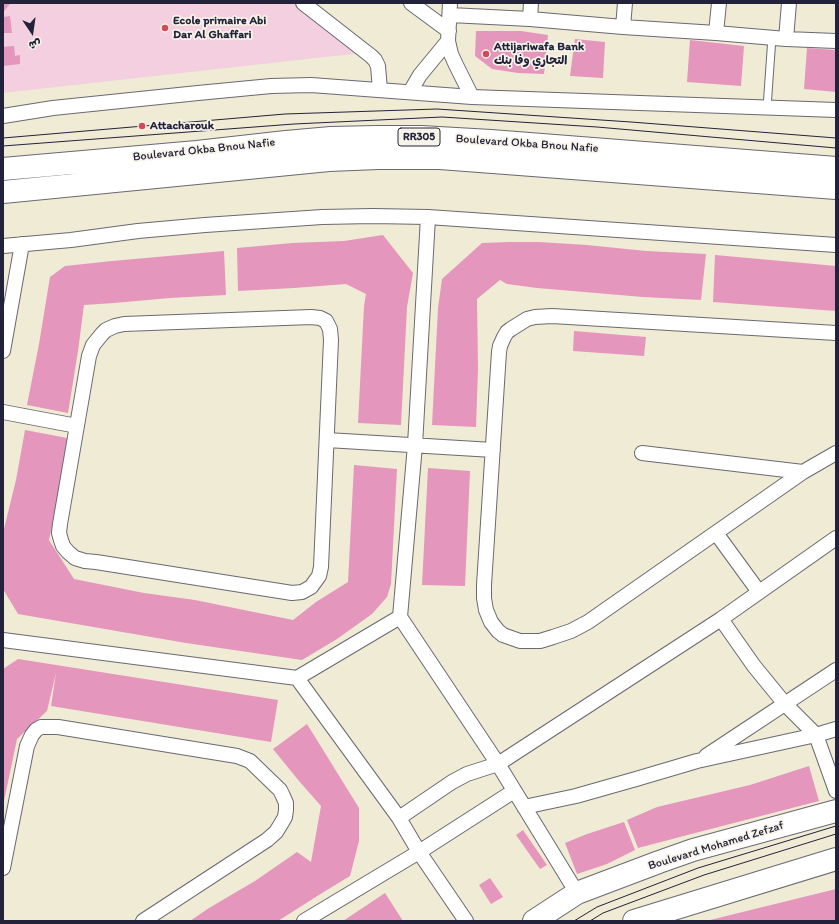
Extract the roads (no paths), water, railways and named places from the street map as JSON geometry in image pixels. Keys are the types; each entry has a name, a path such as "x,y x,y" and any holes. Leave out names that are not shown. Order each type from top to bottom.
{"main road":[{"name":"Boulevard Okba Bnou Nafie","path":"3,169 197,152 331,138 376,137 491,141 836,168"},
{"name":"Boulevard Okba Bnou Nafie","path":"3,192 329,160 378,158 440,158 836,188"},
{"name":"Boulevard Mohamed Zefzaf","path":"534,921 577,893 658,862 693,850 836,811"},
{"path":"634,921 836,859"}],"street":[{"path":"303,3 375,60 378,66 380,90"},
{"path":"411,3 448,36"},
{"path":"530,19 531,3"},
{"path":"623,27 625,3"},
{"path":"716,33 719,3"},
{"path":"779,38 789,3"},
{"path":"472,96 451,54 448,36 450,9 530,19 623,27 779,38 836,38"},
{"path":"410,92 420,75 448,36"},
{"path":"3,116 53,108 111,102 271,86 311,85 472,96 836,110"},
{"path":"3,246 197,225 279,219 373,216 428,217 836,246"},
{"path":"428,217 414,446 400,617 498,764 577,893"},
{"path":"3,351 22,244"},
{"path":"836,332 552,316 535,316 527,318 507,332 500,346 484,584 486,610 491,622 498,631 508,637 520,641 532,642 562,635 579,628 803,472 836,453"},
{"path":"315,317 326,321 331,334 327,440 320,572 316,580 311,587 302,592 292,593 85,561 75,558 63,546 59,533 77,426 89,356 93,345 106,330 115,326 124,324 315,317"},
{"path":"3,412 77,426"},
{"path":"327,440 493,450"},
{"path":"642,453 803,472"},
{"path":"716,533 759,592"},
{"path":"399,818 452,782 467,774 498,764 721,619 836,538"},
{"path":"3,640 297,678 400,617"},
{"path":"721,619 754,666 785,704 816,735 836,791"},
{"path":"698,761 836,670"},
{"path":"297,678 399,818 419,852 466,921"},
{"path":"3,868 27,746 32,734 41,727 74,729 238,756 250,761 280,790 286,803 285,818 276,832 267,840 142,921"},
{"path":"524,807 591,792 698,761 816,735 836,729"},
{"path":"304,921 419,852 514,791"}],"lane":[{"path":"767,108 779,38"}],"tram line":[{"path":"3,138 285,114 437,109 836,138"},
{"path":"3,146 294,124 442,117 597,127 836,148"},
{"path":"574,921 597,907 698,868 836,826"},
{"path":"590,921 603,913 704,875 836,834"}],"place":[{"name":"Ecole primaire Abi Dar Al Ghaffari","path":"165,28"},
{"name":"Attijariwafa Bank التجاري وفا بنك","path":"486,54"},
{"name":"Attacharouk","path":"142,126"}]}
